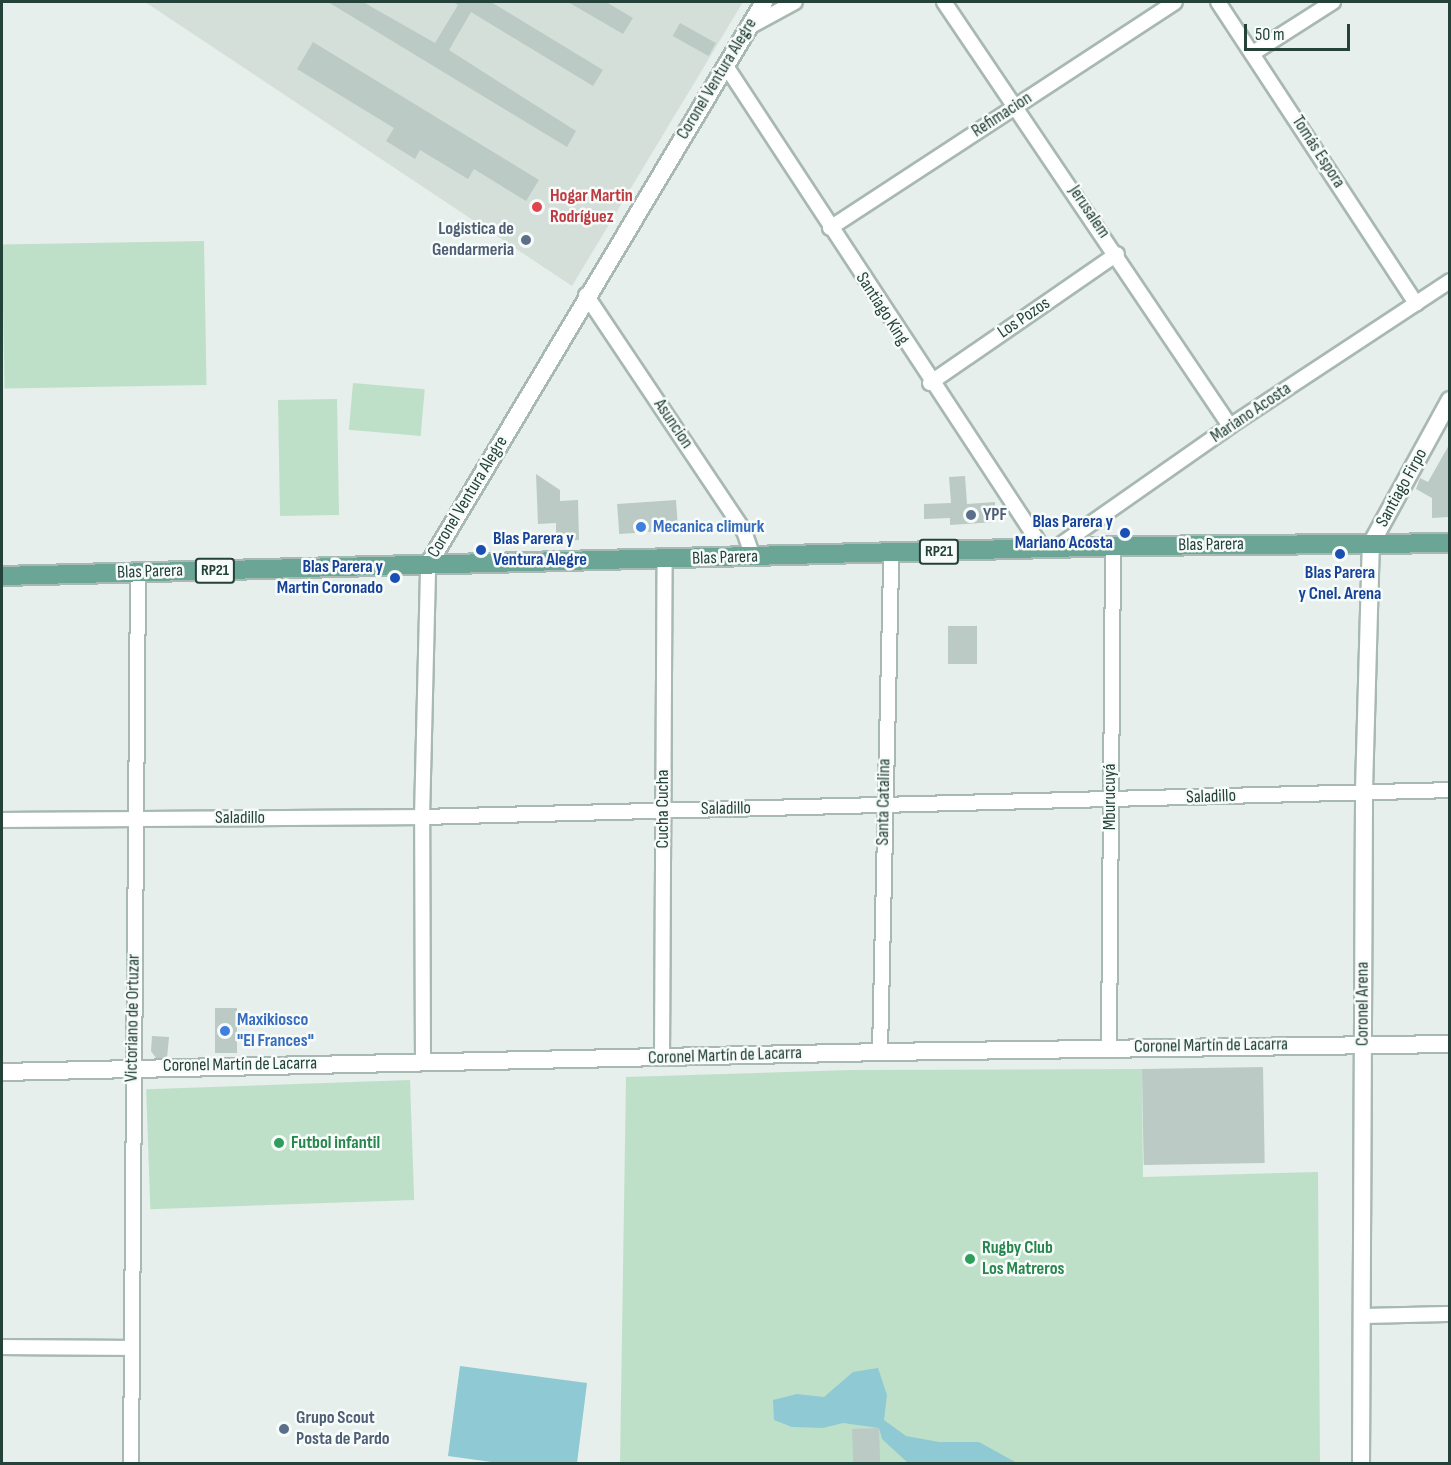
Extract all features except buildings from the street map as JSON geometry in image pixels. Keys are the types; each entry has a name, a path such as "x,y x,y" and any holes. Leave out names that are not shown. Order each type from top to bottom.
{"main road":[{"name":"Blas Parera","path":"2,576 1049,548 1449,543"}],"street":[{"name":"Coronel Ventura Alegre","path":"423,1062 422,818 428,565 586,295 764,2"},
{"path":"749,27 795,2"},
{"name":"Jerusalem","path":"944,2 1017,105 1230,426"},
{"name":"Refimacion","path":"830,228 1175,2"},
{"name":"Tomás Espora","path":"1218,2 1416,304"},
{"path":"1253,53 1333,2"},
{"name":"Santiago King","path":"726,66 930,382 1049,548"},
{"name":"Los Pozos","path":"930,382 1117,254"},
{"name":"Mariano Acosta","path":"1049,548 1449,281"},
{"name":"Asuncion","path":"586,295 744,531 753,557"},
{"name":"Santiago Firpo","path":"1371,544 1449,400"},
{"name":"Coronel Arena","path":"1361,1464 1364,790 1371,544"},
{"name":"Mburucuyá","path":"1109,1048 1113,547"},
{"name":"Santa Catalina","path":"880,1052 891,553"},
{"name":"Cucha Cucha","path":"662,1058 665,560"},
{"name":"Victoriano de Ortuzar","path":"131,1464 138,573"},
{"name":"Saladillo","path":"2,820 422,818 1110,801 1364,790 1449,790"},
{"name":"Coronel Martín de Lacarra","path":"2,1072 133,1067 880,1052 1449,1044"},
{"path":"1361,1316 1449,1314"},
{"path":"2,1347 131,1348"}],"shaded area":[{"name":"Hogar Martin Rodríguez","path":"145,2 743,2 572,286"}],"green space":[{"path":"204,241 207,385 5,389 2,245"},
{"path":"353,383 425,389 421,436 349,430"},
{"path":"337,399 339,515 280,516 278,400"},
{"name":"Rugby Club Los Matreros","path":"1142,1069 1143,1177 1318,1172 1320,1463 620,1464 626,1077 851,1070"},
{"name":"Futbol infantil","path":"410,1080 414,1200 150,1209 146,1089"}],"water":[{"path":"460,1366 587,1383 577,1463 506,1464 448,1456"},
{"path":"878,1368 887,1395 884,1420 906,1436 939,1442 979,1442 1017,1463 908,1463 882,1439 879,1428 843,1423 823,1428 792,1427 774,1420 773,1400 797,1394 824,1397 853,1372"}],"place":[{"name":"Hogar Martin Rodríguez","path":"537,207"},
{"name":"Logistica de Gendarmeria","path":"526,240"},
{"name":"YPF","path":"971,515"},
{"name":"Mecanica climurk","path":"641,527"},
{"name":"Blas Parera y Mariano Acosta","path":"1125,533"},
{"name":"Blas Parera y Ventura Alegre","path":"481,550"},
{"name":"Blas Parera y Cnel. Arena","path":"1340,554"},
{"name":"Blas Parera y Martin Coronado","path":"395,578"},
{"name":"Maxikiosco \"El Frances\"","path":"225,1031"},
{"name":"Futbol infantil","path":"279,1143"},
{"name":"Rugby Club Los Matreros","path":"970,1259"},
{"name":"Grupo Scout Posta de Pardo","path":"284,1429"}]}
